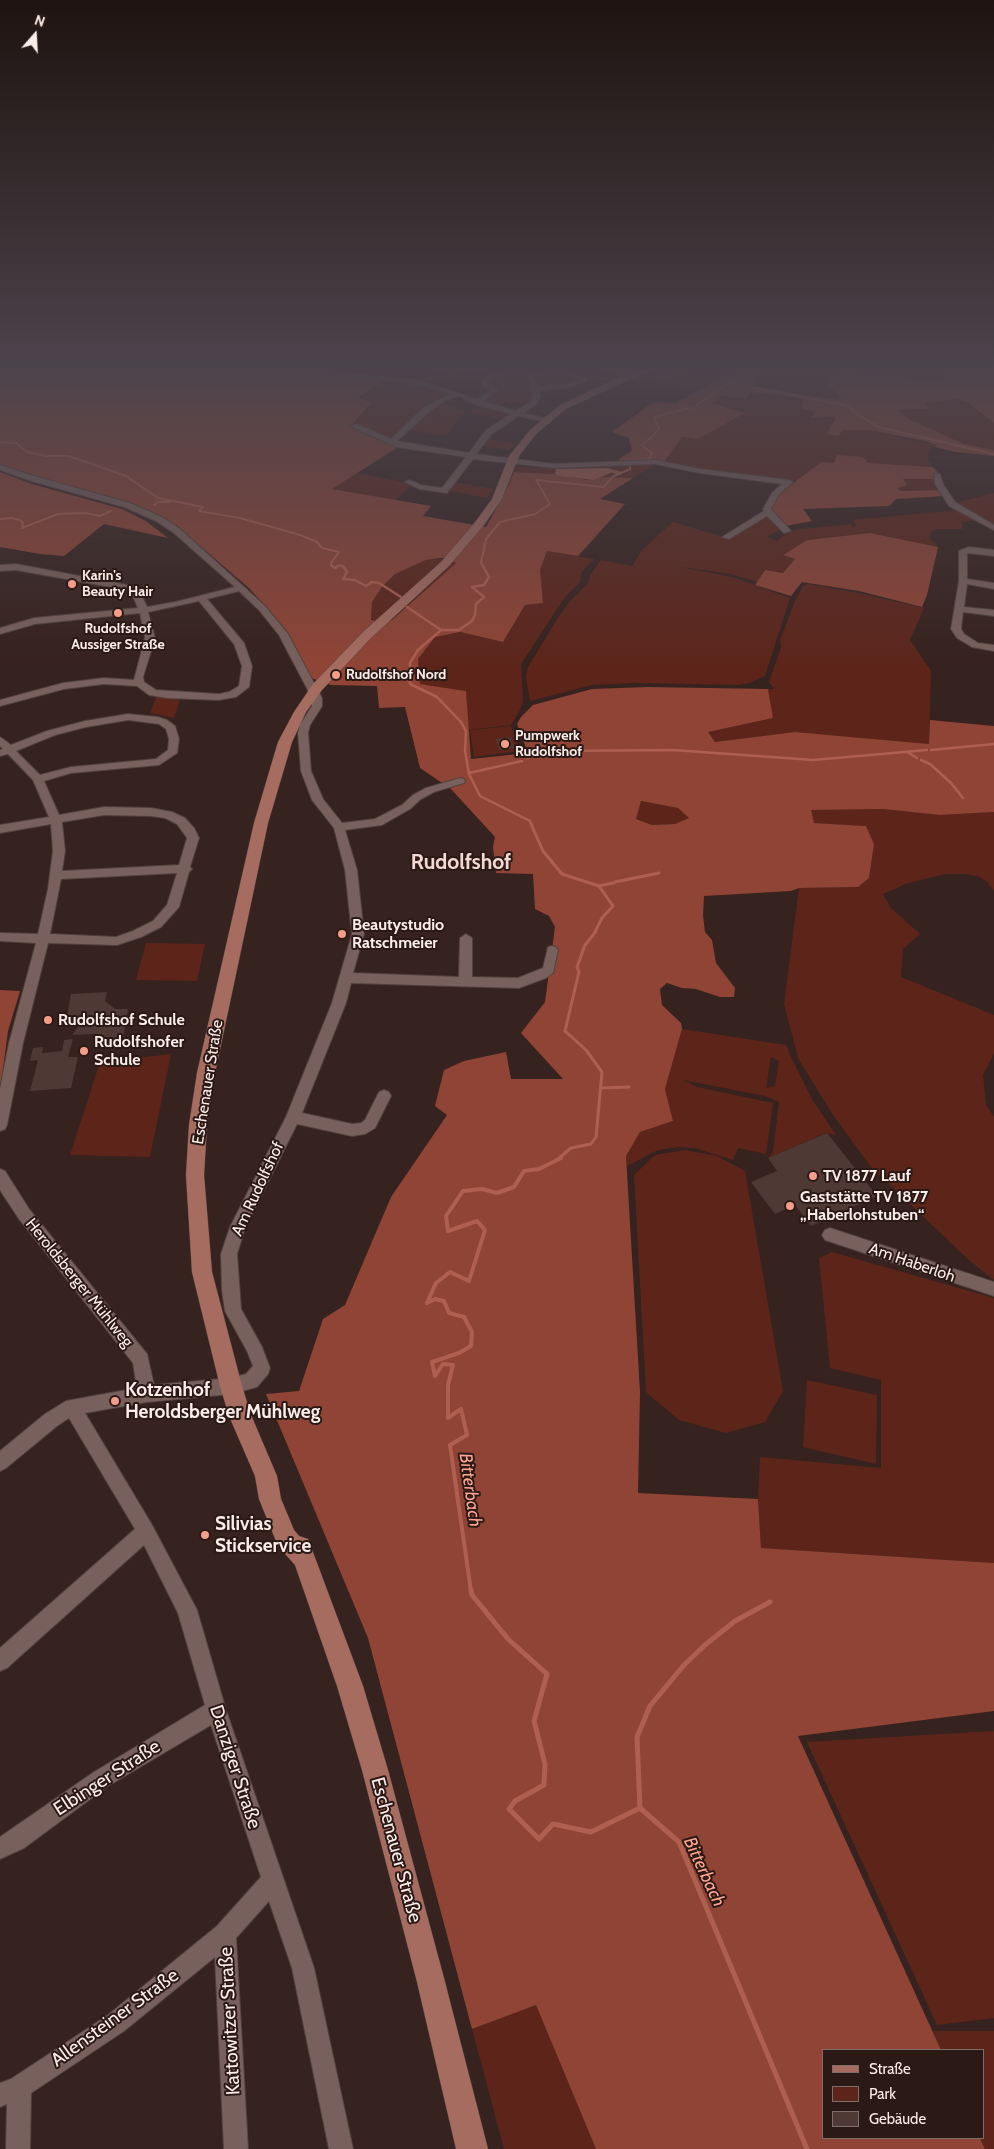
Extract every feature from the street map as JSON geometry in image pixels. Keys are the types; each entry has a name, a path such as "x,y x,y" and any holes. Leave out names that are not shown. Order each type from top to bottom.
{"main road":[{"name":"Eschenauer Straße","path":"472,2149 376,1770 350,1686 302,1556 286,1538 270,1499 266,1476 240,1416 230,1386 202,1272 194,1175 198,1125 206,1073 261,823 285,742 300,712 313,692 334,667 367,634 445,564 490,510 503,486 509,467"}],"street":[{"path":"1,467 127,505 152,516 177,531 262,608 283,634 313,692"},
{"path":"409,482 419,487 444,491 462,467"},
{"path":"681,467 787,481 788,483 776,493 766,510 787,531"},
{"path":"938,480 952,504 994,528"},
{"path":"726,536 768,512"},
{"path":"994,554 963,551 962,581 956,629 960,636 975,645 994,648"},
{"path":"0,568 16,567 130,588 136,592 144,610 150,638 138,677 140,683"},
{"path":"962,581 994,586"},
{"path":"0,631 34,621 144,610 202,599 241,588"},
{"path":"0,702 71,684 104,681 140,683 153,692 194,697 232,695 244,687 247,666 238,643 202,599"},
{"path":"958,609 994,613"},
{"name":"Am Rudolfshof","path":"230,1386 251,1381 262,1368 254,1347 233,1311 230,1290 229,1254 238,1227 293,1117 339,1003 358,934 351,870 339,827 318,800 306,770 302,741 305,725 317,706 317,698 313,692"},
{"path":"4,751 51,733 85,724 128,717 154,719 163,722 171,728 174,739 173,751 159,762 71,770 38,779"},
{"path":"0,740 4,751 38,779 56,820 59,851 56,874 32,987 16,1043 0,1125"},
{"path":"339,827 378,822 406,807 430,790 460,781"},
{"path":"0,829 104,811 151,812 168,815 181,821 190,830 193,838 186,869 173,907 157,924 118,941 42,940 0,937"},
{"path":"56,874 186,869"},
{"path":"465,982 466,938"},
{"path":"347,978 519,983 549,970 552,950"},
{"path":"293,1117 352,1130 365,1128 370,1124 384,1096"},
{"name":"Heroldsberger Mühlweg","path":"0,1175 24,1214 141,1360 147,1394"},
{"name":"Am Haberloh","path":"830,1235 994,1289"},
{"path":"0,1462 51,1420 72,1407 147,1394 230,1386"},
{"name":"Danziger Straße","path":"72,1407 146,1531 187,1610 216,1710 303,1968 341,2149"},
{"path":"0,1661 146,1531"},
{"name":"Elbinger Straße","path":"0,1848 16,1840 101,1779 216,1710"},
{"name":"Kattowitzer Straße","path":"236,2149 225,1934 273,1880"},
{"name":"Allensteiner Straße","path":"9,2091 116,2023 225,1934"},
{"path":"9,2091 18,2149"}],"green space":[{"path":"516,467 651,467 633,478 604,477 587,480 554,474 514,472"},
{"path":"686,467 814,467 796,481 701,471"},
{"path":"357,473 413,484 395,500 331,489"},
{"path":"902,479 936,479 941,490 901,491 897,488"},
{"path":"454,482 494,489 487,498 447,490"},
{"path":"994,493 994,526 955,503"},
{"path":"959,510 978,520 962,522 962,529 935,529 930,534 931,540 938,547 870,533 807,540 784,554 795,559 783,573 765,570 757,582 731,574 674,566 732,577 790,598 765,676 749,683 738,685 635,683 592,685 530,701 526,677 528,667 559,616 571,600 587,584 591,574 601,560 632,566 643,549 673,522 723,537 768,514 782,528 767,537 777,541 788,532 794,530 850,524 853,527 857,526 852,520"},
{"path":"547,551 594,559 582,571 580,582 565,597 521,664 523,701 511,725 468,730 466,691 420,684 418,659 434,637 460,632 503,642 525,605 543,603 540,570"},
{"path":"438,558 456,563 392,620 385,622 371,619 372,602 382,587 395,574 426,560"},
{"path":"807,584 859,593 924,608 910,640 931,671 929,744 795,732 715,742 707,732 773,718 768,689 775,689 769,682 781,648 780,640 795,601 803,586"},
{"path":"156,697 180,700 174,718 150,713"},
{"path":"511,726 520,751 474,757 470,730"},
{"path":"640,801 678,808 689,818 675,824 652,825 636,819"},
{"path":"883,809 940,815 994,812 994,891 980,877 967,874 946,874 908,883 883,894 891,908 920,934 903,949 901,977 994,1015 994,1053 983,1075 986,1105 994,1117 994,1280 970,1261 871,1167 833,1115 798,1058 784,1004 799,888 858,887 869,878 874,844 866,826 814,823 810,810"},
{"path":"146,943 205,944 197,981 136,980"},
{"path":"682,1029 786,1045 812,1099 836,1135 826,1133 768,1158 773,1152 779,1102 765,1096 683,1080 697,1087 773,1103 766,1154 738,1148 733,1160 695,1148 678,1147 658,1150 627,1166 626,1156 640,1132 673,1121 665,1089","holes":["771,1057 779,1061 775,1086 766,1088"]},
{"path":"171,1054 150,1157 70,1155 100,1062"},
{"path":"685,1150 717,1156 745,1171 783,1391 765,1422 726,1433 679,1420 646,1392 634,1175 655,1155"},
{"path":"832,1252 994,1298 994,1563 761,1548 758,1499 760,1457 881,1468 881,1380 830,1368 819,1258"},
{"path":"807,1380 877,1395 876,1464 803,1447"},
{"path":"994,1731 994,2018 937,2025 807,1742"},
{"path":"536,2005 596,2149 504,2149 472,2029"},
{"path":"933,2031 994,2031 994,2149 985,2149 980,2139 984,2139 984,2049 941,2049"}],"shaded area":[{"path":"10,467 366,467 332,489 431,506 423,516 486,527 514,472 554,474 587,480 604,477 633,478 600,499 625,504 578,556 547,551 540,570 543,603 525,605 503,642 460,632 435,637 418,659 420,684 466,691 471,759 528,753 517,724 533,705 592,689 648,687 768,689 773,718 708,732 715,742 795,732 929,744 930,720 994,726 994,812 940,815 883,809 811,810 814,823 866,826 874,844 869,878 858,887 799,888 791,891 704,896 703,915 705,932 712,940 716,963 735,988 734,997 720,997 696,989 682,988 667,983 660,989 662,1005 681,1023 682,1029 665,1089 673,1121 640,1132 626,1156 640,1392 638,1493 758,1499 761,1548 994,1563 994,1711 798,1736 941,2049 822,2049 822,2139 980,2139 985,2149 596,2149 536,2005 472,2029 368,1638 266,1394 299,1391 323,1319 345,1305 391,1197 447,1115 435,1106 444,1070 464,1061 506,1052 511,1079 563,1079 521,1033 545,1002 555,927 549,916 535,909 533,874 496,873 493,847 495,837 451,789 420,768 405,707 379,708 377,686 331,685 308,677 286,630 269,610 249,588 177,526 131,503 55,483","holes":["446,558 456,563 392,620 384,622 371,620 372,602 382,587 395,574 426,560","641,801 678,808 689,818 675,824 652,825 636,819"]},
{"path":"814,467 933,467 940,475 936,479 903,479 907,485 898,488 901,491 941,490 945,496 896,499 889,506 803,509 812,521 785,526 770,511 779,494"},
{"path":"556,469 611,469 611,473 593,480 555,474"},
{"path":"0,472 32,484 122,509 146,521 168,538 104,524 64,556 0,547"},
{"path":"870,533 938,547 927,595 922,607 859,591 802,582 791,596 755,585 765,570 783,573 795,559 783,555 807,540"},
{"path":"0,990 20,991 8,1031 0,1092"}],"building":[{"name":"Pumpwerk Rudolfshof","path":"511,737 514,748 499,750 496,739"},
{"path":"107,992 105,1001 115,1009 128,1009 123,1038 95,1038 95,1034 72,1035 79,1026 67,1016 71,994"},
{"path":"73,1039 68,1057 78,1057 71,1088 30,1091 38,1060 30,1061 33,1048 43,1047 42,1053 62,1051 64,1040"},
{"name":"TV 1877 Lauf","path":"827,1133 877,1196 811,1226 795,1205 775,1214 751,1182 777,1171 768,1158"}],"waterway":[{"path":"101,467 126,476 158,498 203,507 199,511 240,518 300,535 317,542 322,548 339,552 331,563 331,566 334,568"},
{"name":"Bitterbach","path":"484,568 481,563 486,539 500,522 535,514 550,504 536,480 604,487 612,477 630,469 630,467"},
{"name":"Bitterbach","path":"611,471 620,473"},
{"path":"154,505 158,502 170,502"},
{"path":"0,519 11,518 20,520 23,523 22,528 58,514 86,513 100,516 111,511"},
{"path":"336,568 340,565 344,568"},
{"path":"332,566 335,568 338,566"},
{"path":"343,566 347,572 343,579 355,580 366,586 372,582 379,583 401,597"},
{"name":"Bitterbach","path":"441,630 459,630 472,621 475,615 476,604 484,597 472,587 484,585 489,577 483,566"},
{"path":"407,607 441,630"},
{"name":"Bitterbach","path":"441,630 418,650 410,663 410,684 437,697 461,722 466,731 465,751 469,774 480,796 530,821 532,826"},
{"path":"931,750 994,744"},
{"path":"528,758 533,755 555,751 673,750 813,760 927,750"},
{"path":"907,752 917,758"},
{"path":"921,760 930,764 951,783 963,798"},
{"path":"469,773 522,761"},
{"name":"Bitterbach","path":"531,824 543,851 562,874 599,886"},
{"path":"615,882 659,873"},
{"path":"599,886 613,883"},
{"name":"Bitterbach","path":"558,1159 571,1148 591,1144 596,1137 602,1072 586,1050 565,1031 579,972 577,967 585,945 594,934 602,918 613,906 599,886"},
{"path":"602,1088 629,1087"},
{"name":"Bitterbach","path":"471,1591 450,1445 467,1435 461,1409 448,1418 448,1385 453,1365 443,1364 435,1376 432,1362 459,1353 471,1346 472,1332 464,1317 449,1313 444,1301 435,1299 427,1303 436,1283 450,1272 469,1281 485,1230 477,1221 448,1231 446,1216 463,1191 482,1189 497,1193 514,1187 524,1171 539,1169 561,1158"},
{"name":"Bitterbach","path":"471,1590 472,1595 508,1639 547,1674 534,1721 545,1764 544,1785 515,1801 509,1809 539,1839 553,1824 591,1832 640,1808"},
{"path":"640,1808 637,1737 650,1706 684,1665 705,1645 735,1621 770,1602"},
{"name":"Bitterbach","path":"640,1808 679,1842 807,2149"}],"place":[{"name":"Karin's Beauty Hair","path":"72,584"},
{"name":"Rudolfshof Aussiger Straße","path":"118,613"},
{"name":"Rudolfshof Nord","path":"336,675"},
{"name":"Pumpwerk Rudolfshof","path":"505,744"},
{"name":"Beautystudio Ratschmeier","path":"342,934"},
{"name":"Rudolfshof Schule","path":"48,1020"},
{"name":"Rudolfshofer Schule","path":"84,1051"},
{"name":"TV 1877 Lauf","path":"813,1176"},
{"name":"Gaststätte TV 1877 „Haberlohstuben“","path":"790,1206"},
{"name":"Kotzenhof Heroldsberger Mühlweg","path":"115,1401"},
{"name":"Silivias Stickservice","path":"205,1535"}],"district":[{"name":"Rudolfshof","path":"461,863"}]}
